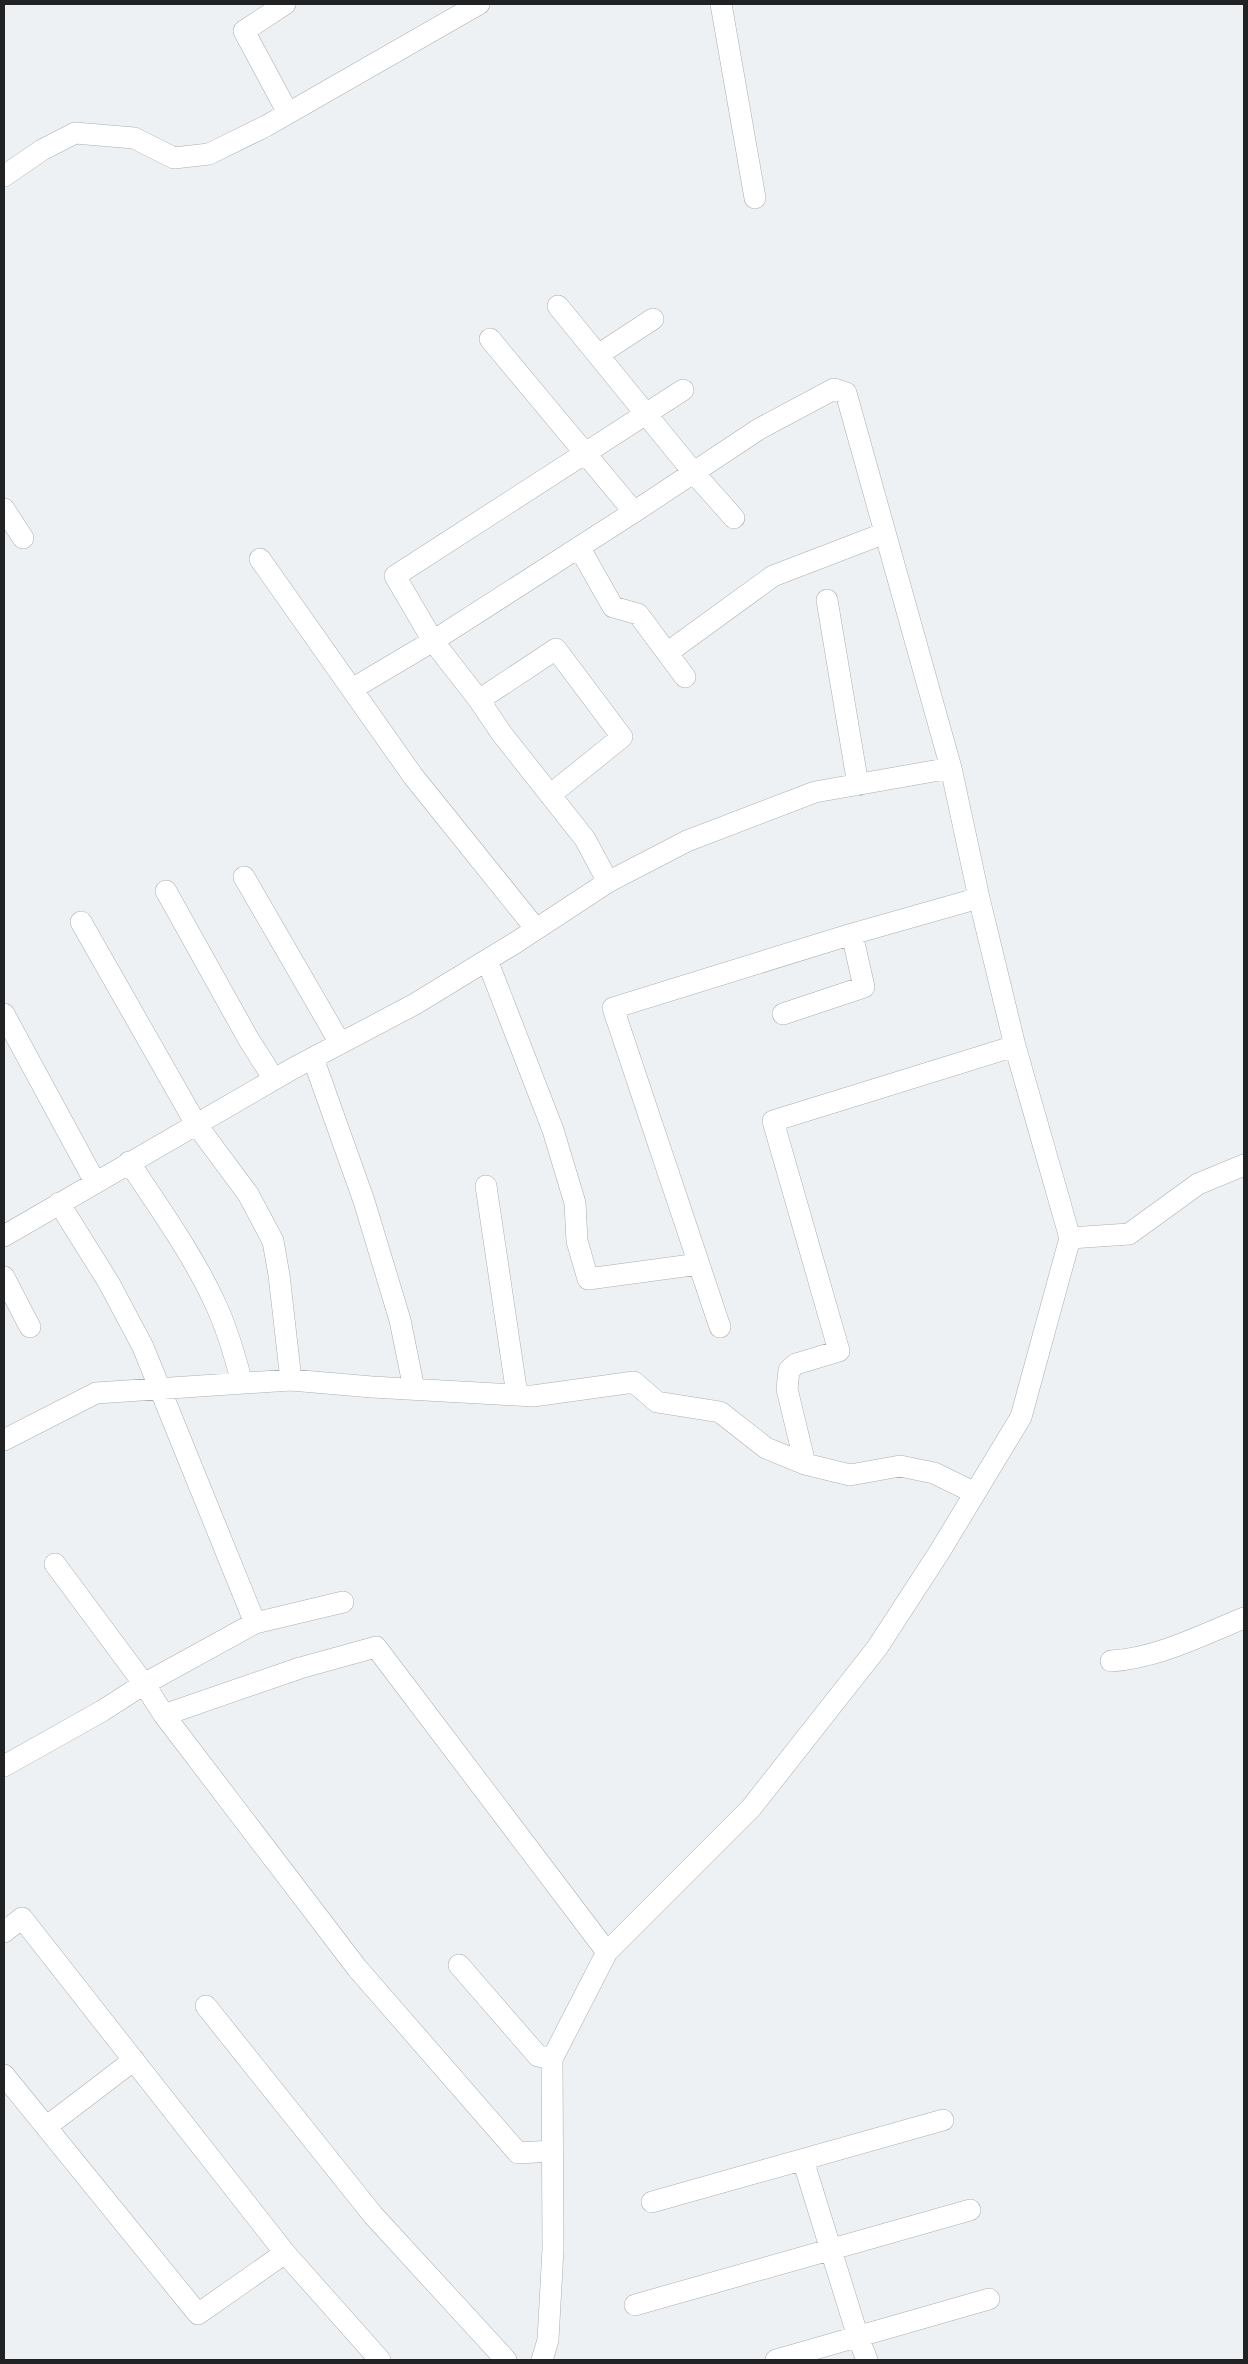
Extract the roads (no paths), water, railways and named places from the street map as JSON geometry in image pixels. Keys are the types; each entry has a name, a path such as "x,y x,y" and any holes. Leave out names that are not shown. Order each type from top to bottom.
{"street":[{"path":"285,4 256,11 244,31 288,113"},
{"path":"4,176 42,150 75,134 134,138 174,158 209,154 288,113 480,4"},
{"path":"721,4 755,198"},
{"path":"558,306 694,473 734,518"},
{"path":"598,355 653,319"},
{"path":"490,339 634,512"},
{"path":"608,882 585,839 502,734 479,700 433,641 396,576 683,390"},
{"path":"352,689 433,641 759,429 834,390 846,394 951,768 979,898 1015,1046 1070,1238 1021,1416 975,1493 877,1648 751,1808 607,1952 552,2059 554,2224 548,2340 542,2360"},
{"path":"4,509 23,538"},
{"path":"667,653 773,576 885,533"},
{"path":"579,547 612,607 638,614 684,677"},
{"path":"260,559 413,776 536,929"},
{"path":"827,600 858,785"},
{"path":"479,700 556,649 622,737 550,795"},
{"path":"4,1235 274,1079 415,1004 608,882 687,841 815,792 951,768"},
{"path":"244,877 340,1043"},
{"path":"166,891 249,1040 274,1079"},
{"path":"720,1327 613,1008 852,934 979,898"},
{"path":"81,922 196,1124 248,1194 273,1241 291,1380"},
{"path":"783,1014 864,987 852,934"},
{"path":"487,960 553,1130 575,1204 577,1241 588,1280 699,1264"},
{"path":"4,1014 94,1182"},
{"path":"805,1464 787,1389 789,1370 796,1364 839,1351 773,1121 1015,1046"},
{"path":"313,1058 367,1211 400,1320 414,1389"},
{"path":"129,1162 183,1245 215,1303 233,1349 242,1383"},
{"path":"1070,1238 1129,1234 1198,1184 1244,1165"},
{"path":"486,1186 517,1395"},
{"path":"59,1203 109,1284 134,1331 255,1622"},
{"path":"4,1277 30,1327"},
{"path":"4,1440 96,1393 291,1380 533,1396 634,1382 657,1402 720,1412 766,1448 805,1464 850,1475 900,1466 934,1473 975,1493"},
{"path":"55,1564 144,1684 164,1715 357,1968 518,2154 554,2152"},
{"path":"4,1766 255,1622 343,1602"},
{"path":"1111,1661 1128,1660 1181,1645 1244,1618"},
{"path":"164,1715 300,1668 376,1647 607,1952"},
{"path":"4,1932 22,1918 285,2253 380,2360"},
{"path":"459,1964 538,2056 552,2059"},
{"path":"206,2006 373,2216 506,2360"},
{"path":"46,2127 134,2060"},
{"path":"4,2075 198,2314 285,2253"},
{"path":"652,2202 943,2120"},
{"path":"803,2160 858,2337 867,2360"},
{"path":"635,2305 970,2210"},
{"path":"776,2360 989,2299"}]}
